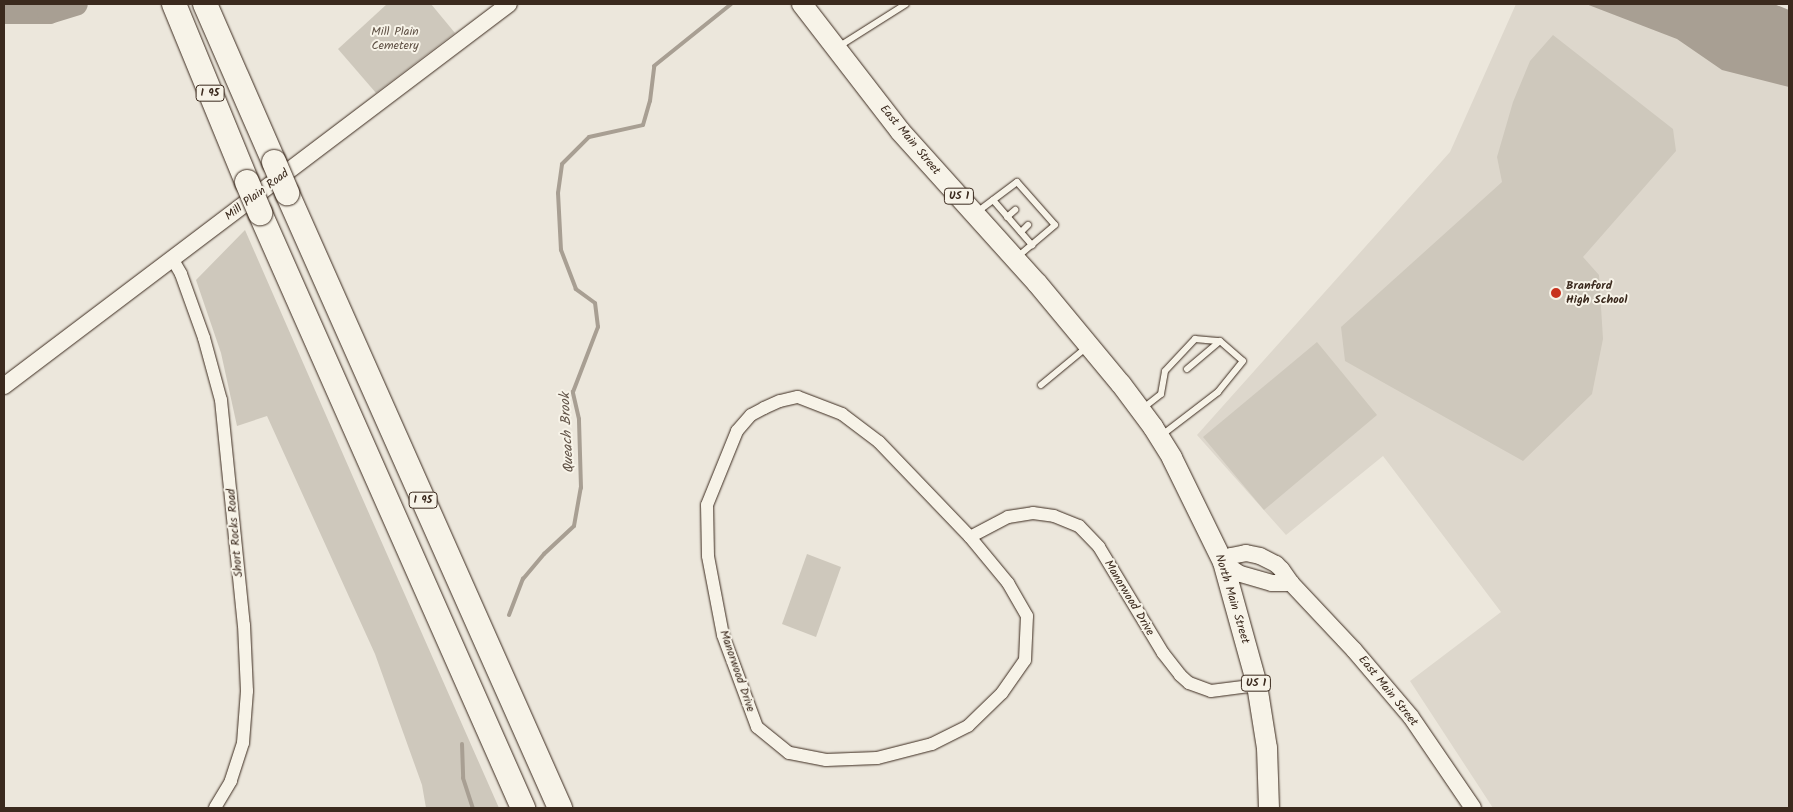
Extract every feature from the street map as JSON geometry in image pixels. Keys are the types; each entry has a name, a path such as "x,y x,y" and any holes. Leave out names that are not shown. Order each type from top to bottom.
{"highway":[{"name":"I 95","path":"174,4 260,213 523,808"},
{"name":"I 95","path":"205,4 560,808"}],"main road":[{"name":"East Main Street","path":"802,4 900,130 1016,259 1121,384"},
{"name":"North Main Street","path":"1121,384 1159,437 1223,562 1257,685 1267,748 1269,808"}],"street":[{"name":"Mill Plain Road","path":"4,386 509,4"},
{"name":"Short Rocks Road","path":"173,260 181,274 204,338 220,400 244,625 247,691 243,742 231,781 215,808"},
{"name":"Manorwood Drive","path":"798,397 842,414 879,442 970,537 1008,583 1027,616 1025,660 1002,693 968,726 932,744 877,758 826,760 789,753 756,726 723,635 708,556 707,505 737,431 751,415 780,401 798,397"},
{"name":"Manorwood Drive","path":"970,537 997,522 1020,514 1033,513 1054,516 1079,526 1099,547 1163,654 1180,675 1189,683 1211,691 1257,685"},
{"name":"East Main Street","path":"1223,562 1238,554 1260,556 1276,564 1291,583 1354,650 1411,717 1473,808"},
{"path":"1223,562 1240,574 1272,583 1291,583"}],"lane":[{"path":"836,48 906,4"},
{"path":"975,214 1017,182 1041,214 1056,225 1016,259"},
{"path":"993,200 1032,245"},
{"path":"1007,216 1015,210"},
{"path":"1021,232 1028,226"},
{"path":"1141,411 1160,394 1164,383 1165,370 1195,338 1220,341 1243,360 1218,392 1159,437"},
{"path":"1186,369 1220,341"},
{"path":"1042,385 1088,346"},
{"path":"1164,383 1172,382"}],"shaded area":[{"name":"Branford High School","path":"1516,4 1643,4 1789,84 1789,808 1493,808 1410,681 1501,612 1383,456 1286,535 1197,435 1450,152"},
{"path":"1586,4 1774,4 1789,10 1789,87 1722,70 1677,39"}],"green space":[{"name":"Mill Plain Cemetery","path":"387,4 431,4 455,33 376,93 338,49"},
{"path":"1553,35 1673,129 1676,151 1583,257 1599,275 1603,339 1592,394 1523,461 1345,361 1341,327 1502,182 1497,157 1513,102 1530,61"},
{"path":"245,230 499,808 426,808 422,785 375,654 267,416 237,426 221,353 196,280"},
{"path":"1317,342 1377,415 1264,510 1203,437"},
{"path":"807,554 841,567 816,637 782,624"}],"waterway":[{"path":"4,12 49,12 76,4"},
{"name":"Queach Brook","path":"509,615 523,579 544,554 574,526 581,488 579,419 573,392 598,327 595,303 576,289 561,250 558,193 562,164 589,137 643,125 650,101 654,66 731,4"},
{"name":"Queach Brook","path":"462,744 463,778 473,808"}],"place":[{"name":"Branford High School","path":"1556,293"}]}
